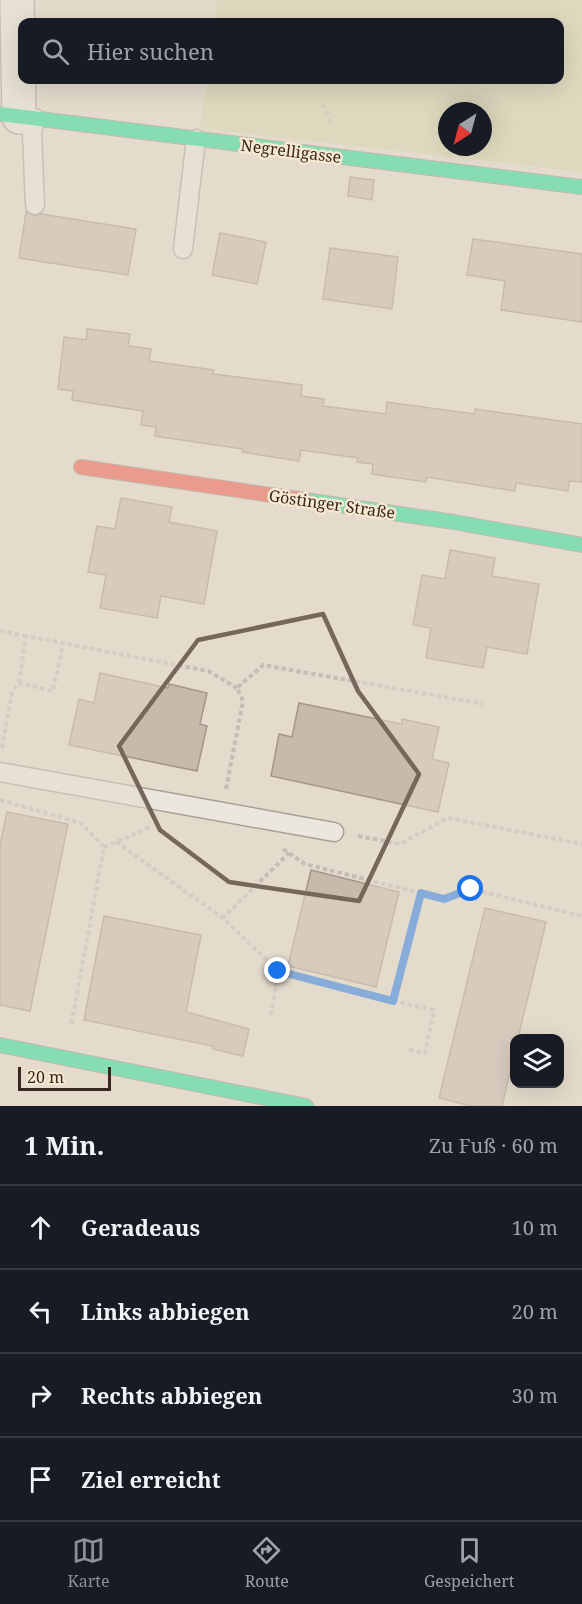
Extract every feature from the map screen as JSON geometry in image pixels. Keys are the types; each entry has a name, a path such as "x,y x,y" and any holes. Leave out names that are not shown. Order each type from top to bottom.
{"street":[{"path":"17,0 18,116"},
{"name":"Negrelligasse","path":"18,116 582,187"},
{"name":"Göstinger Straße","path":"81,467 454,522 582,545"},
{"path":"0,1045 306,1106"}],"lane":[{"path":"18,116 32,133 35,205"},
{"path":"183,249 196,139"},
{"path":"0,772 334,832"}],"path":[{"path":"0,631 208,671 237,688 243,701 221,811"},
{"path":"0,757 12,692 19,683 26,636"},
{"path":"19,683 53,691 63,643"},
{"path":"237,688 263,665 483,704"},
{"path":"0,800 81,823 104,847"},
{"path":"334,832 400,844 448,818 582,844"},
{"path":"104,847 156,825"},
{"path":"116,842 223,918 278,971 434,1010 425,1053 406,1049"},
{"path":"64,1058 104,847"},
{"path":"281,848 305,864 444,899 471,889 582,916"},
{"path":"223,918 289,853"},
{"path":"393,1001 421,893"},
{"path":"271,1016 278,971"}],"highlighted area":[{"path":"323,614 358,691 419,774 359,901 229,882 160,830 119,746 198,640"}],"shaded area":[{"path":"217,0 582,0 582,172 443,156 492,156 492,102 438,102 438,155 200,128 206,84 564,84 564,18 215,18"}],"building":[{"path":"350,177 374,180 372,200 348,196"},
{"path":"26,212 35,216 41,214 136,229 128,275 19,258"},
{"path":"220,233 266,242 257,284 212,275"},
{"path":"473,239 582,254 582,322 501,310 505,281 467,275"},
{"path":"330,248 398,257 392,309 323,299"},
{"path":"87,329 130,334 128,346 151,349 149,361 214,370 213,374 302,385 301,396 324,399 323,406 386,414 387,402 474,414 475,409 582,424 582,482 569,481 568,491 516,483 515,491 427,477 426,482 372,474 373,464 357,462 358,458 301,450 299,461 242,452 243,449 155,436 156,427 141,425 143,411 72,400 73,391 58,389 64,337 86,340"},
{"path":"121,498 172,507 169,522 217,531 204,604 161,596 157,618 100,608 106,575 88,572 97,526 115,529"},
{"path":"450,550 495,558 492,576 539,584 527,654 487,647 483,668 426,658 431,628 413,625 422,575 445,579"},
{"path":"100,673 168,688 169,684 207,693 200,724 207,726 197,771 69,745 79,699 94,703"},
{"path":"299,703 402,724 402,719 439,727 432,759 449,763 438,812 271,776 279,734 292,737"},
{"path":"7,812 68,824 30,1011 0,1005 0,845"},
{"path":"311,870 399,892 376,987 288,966"},
{"path":"485,908 546,922 519,1034 510,1034 510,1071 502,1106 471,1106 439,1098"},
{"path":"104,916 201,935 186,1012 249,1029 243,1056 213,1049 213,1046 84,1020"}],"traffic: fast":[{"path":"0,114 582,187"},
{"path":"305,500 454,522 582,545"},
{"path":"0,1045 306,1106"}],"traffic: jam":[{"path":"81,467 305,500"}],"route":[{"path":"278,971 393,1001 421,893 444,899 471,889"}]}
